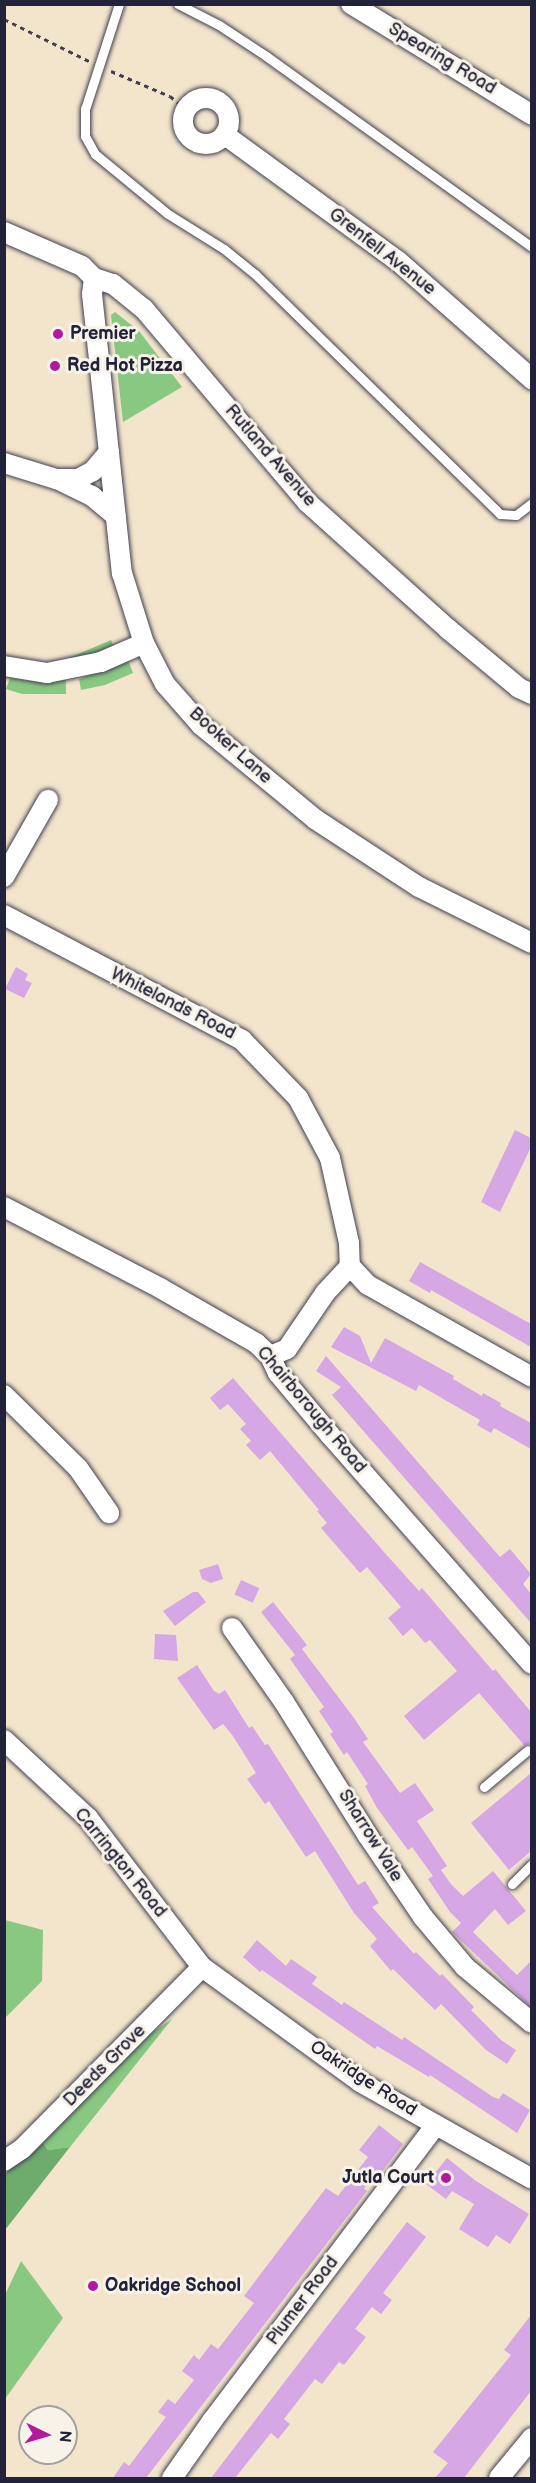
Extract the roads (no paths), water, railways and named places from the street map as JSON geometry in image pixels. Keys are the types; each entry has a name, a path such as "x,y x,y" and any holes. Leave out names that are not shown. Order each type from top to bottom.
{"street":[{"name":"Spearing Road","path":"351,4 531,115"},
{"name":"Grenfell Avenue","path":"225,135 398,261 531,380"},
{"name":"Rutland Avenue","path":"4,232 82,266 94,278 113,284 144,309 307,502 448,629 519,688 531,694"},
{"name":"Booker Lane","path":"94,278 92,294 122,573 144,643 165,684 201,725 315,819 419,887 531,943"},
{"path":"56,479 78,479 93,471 109,452"},
{"path":"4,463 56,479 92,496 116,516"},
{"path":"4,666 46,673 101,662 144,643"},
{"path":"4,878 48,800"},
{"name":"Whitelands Road","path":"4,915 242,1040 298,1098 330,1158 349,1243 350,1266"},
{"name":"Chairborough Road","path":"4,1207 160,1288 256,1343 270,1356 278,1373 330,1435 531,1664"},
{"path":"270,1356 287,1349 325,1293 350,1266 368,1285 531,1377"},
{"path":"4,1395 78,1468 110,1513"},
{"name":"Sharrow Vale","path":"232,1628 284,1702 368,1836 423,1917 465,1967 531,2023"},
{"name":"Carrington Road","path":"4,1740 88,1818 202,1967"},
{"name":"Oakridge Road","path":"202,1967 360,2082 531,2179"},
{"name":"Deeds Grove","path":"4,2161 22,2149 202,1967"},
{"name":"Plumer Road","path":"172,2478 219,2412 436,2126"},
{"path":"499,2478 531,2438"}],"lane":[{"path":"119,4 85,109 86,136 95,154 168,214 224,249 255,274 500,514 516,515 531,503"},
{"path":"178,4 219,25 266,56 531,247"},
{"path":"484,1787 528,1750"},
{"path":"512,1884 531,1864"}],"place":[{"name":"Premier","path":"58,334"},
{"name":"Red Hot Pizza","path":"55,366"},
{"name":"Jutla Court","path":"446,2178"},
{"name":"Oakridge School","path":"93,2286"}]}
